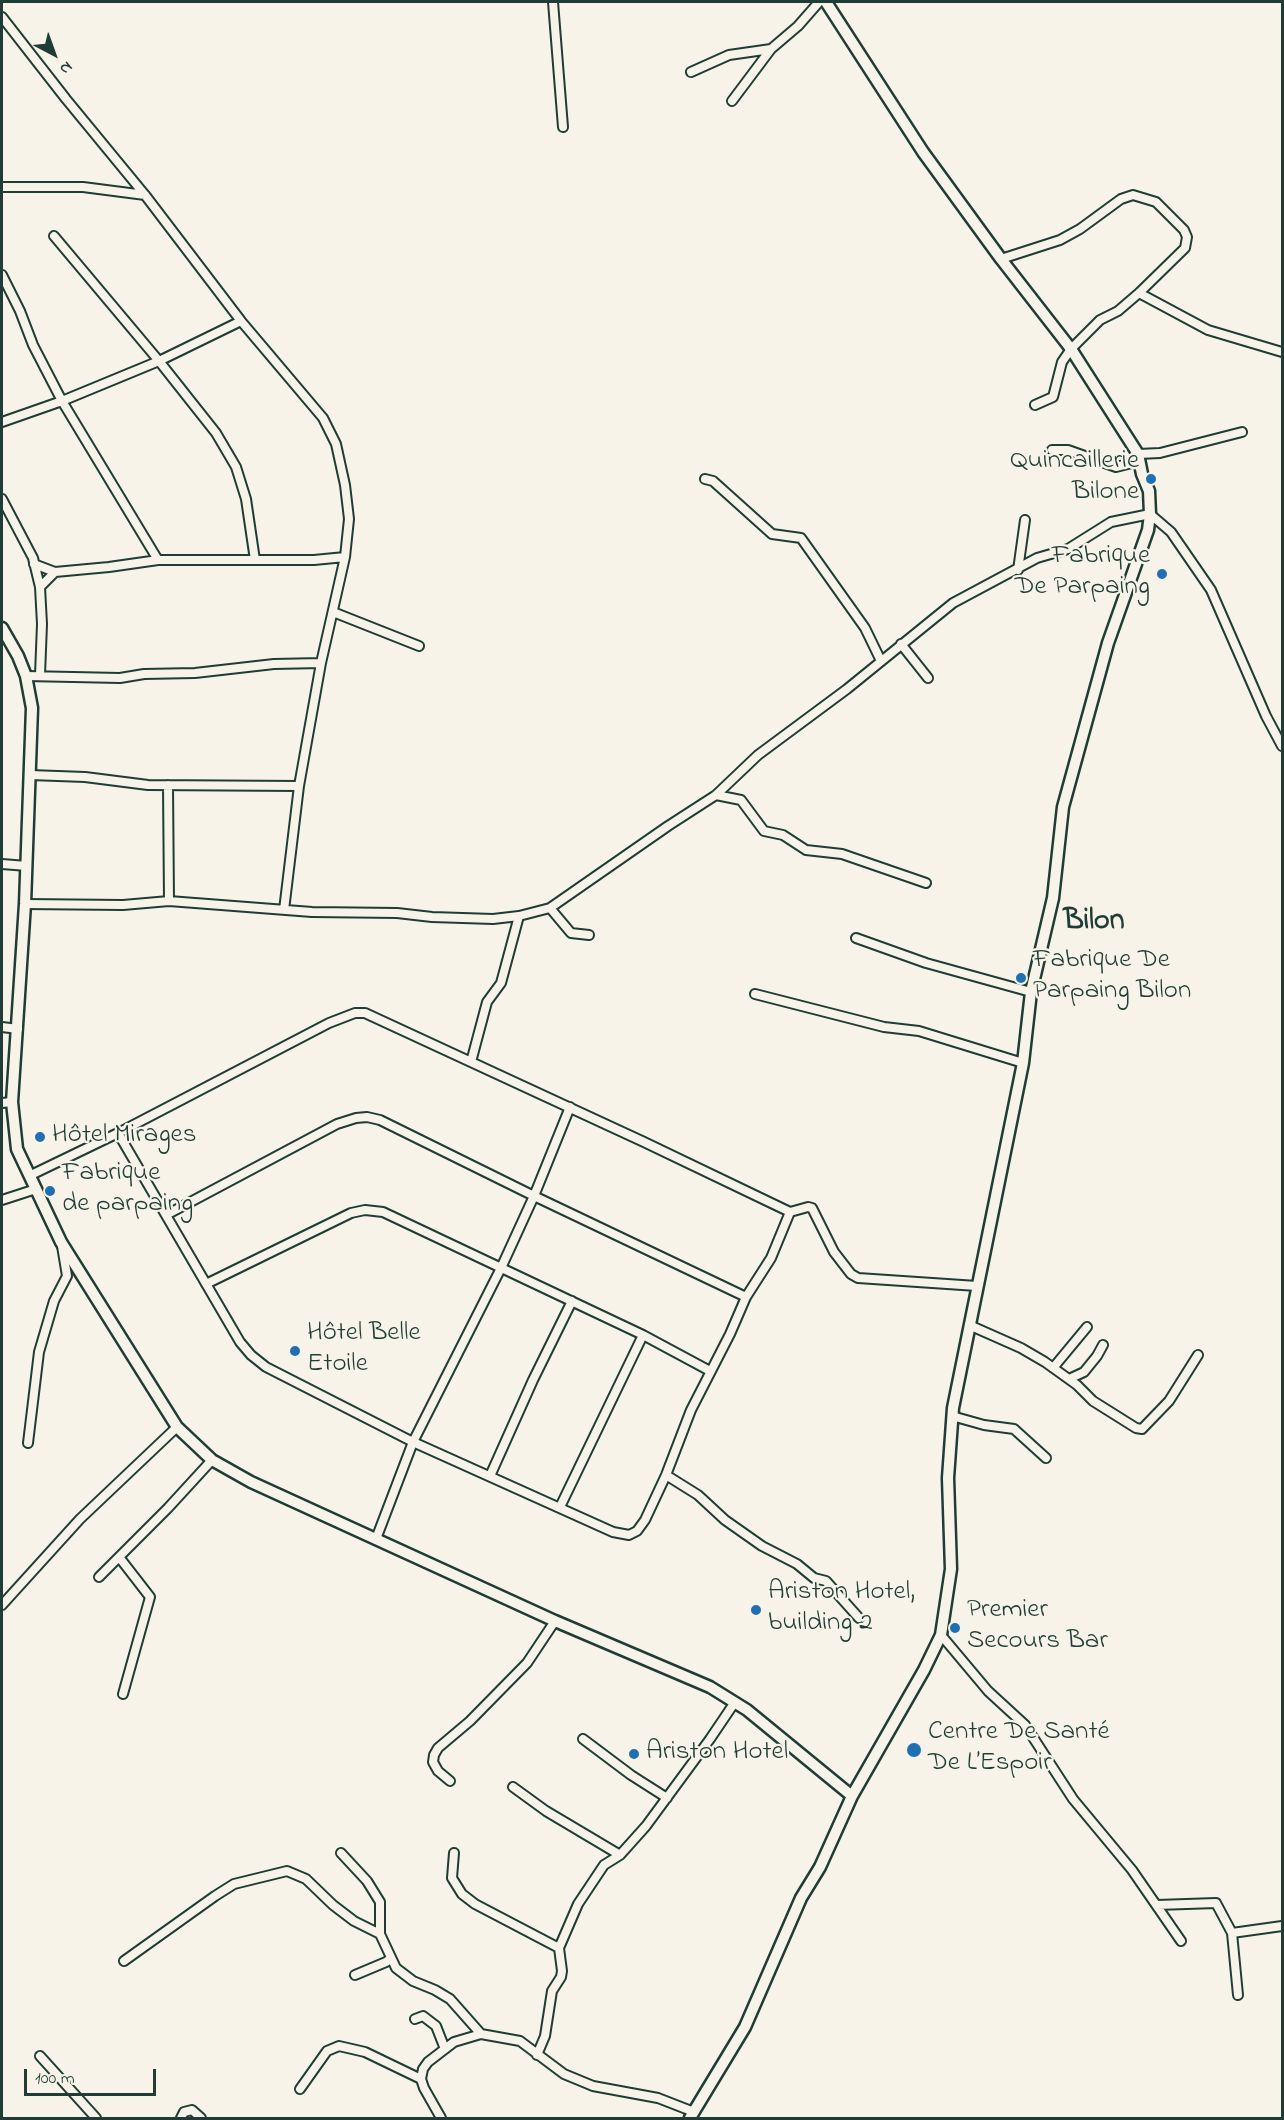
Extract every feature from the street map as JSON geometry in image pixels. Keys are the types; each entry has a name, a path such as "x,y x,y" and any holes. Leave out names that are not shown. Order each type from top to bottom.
{"main road":[{"path":"692,2115 745,2027 801,1898 820,1868 852,1796 924,1670 940,1635 951,1569 948,1478 952,1416 1023,1063 1031,992 1053,898 1063,807 1108,643 1145,539 1150,514 1149,490 1139,459 1071,349 1001,259 923,152 826,2"},
{"path":"2,628 26,676 32,708 27,866 18,1029 7,1102 17,1149 61,1242 177,1427 212,1460 251,1482 555,1621 710,1687 747,1710 852,1796"}],"street":[{"path":"553,2 563,127"},
{"path":"732,101 771,49 798,26 819,2"},
{"path":"2,17 145,195 241,321 323,418 336,444 345,485 349,519 345,557 321,663 299,786 284,910"},
{"path":"691,72 729,55 771,49"},
{"path":"2,187 83,187 145,195"},
{"path":"1001,259 1060,240 1121,200 1133,195 1156,202 1188,237 1185,248 1139,293 1118,311 1100,320 1071,349 1062,362 1053,397 1035,405"},
{"path":"54,236 216,433 236,467 246,499 255,560"},
{"path":"2,275 20,311 33,345 62,401 158,560"},
{"path":"1139,293 1208,330 1282,352"},
{"path":"2,422 62,401 159,361 241,321"},
{"path":"1052,450 1068,450 1116,467 1242,432"},
{"path":"705,479 713,481 772,534 801,538 865,628 881,661"},
{"path":"2,499 34,564 40,587 42,624 40,675"},
{"path":"25,904 123,905 169,901 284,910 492,919 519,916 550,908 716,795 758,755 805,722 953,603 1037,558 1068,549 1111,522 1150,514 1171,532 1211,590 1266,716 1282,746"},
{"path":"1018,570 1025,520"},
{"path":"34,564 56,572 158,560 314,560 345,557"},
{"path":"40,587 56,572"},
{"path":"333,612 419,646"},
{"path":"902,644 928,678"},
{"path":"26,676 120,678 144,674 195,673 274,664 321,663"},
{"path":"30,775 85,777 168,785 299,786"},
{"path":"168,785 169,901"},
{"path":"716,795 741,800 764,831 783,835 806,850 842,854 926,883"},
{"path":"2,864 27,866"},
{"path":"550,908 571,933 589,935"},
{"path":"471,1062 487,1002 501,983 519,916"},
{"path":"856,938 926,963 1031,992"},
{"path":"755,994 884,1027 919,1031 1023,1063"},
{"path":"31,1175 118,1133 329,1023 355,1013 364,1013 570,1107 790,1212 812,1208 834,1251 851,1274 858,1278 977,1286"},
{"path":"2,1028 18,1029"},
{"path":"376,1539 413,1442 501,1268 534,1196 570,1107"},
{"path":"166,1215 337,1124 367,1117 380,1120 746,1297"},
{"path":"118,1133 240,1341 251,1355 266,1367 413,1442 613,1532 629,1535 637,1531 645,1520 666,1475 691,1410 730,1334 746,1297 771,1258 790,1212"},
{"path":"2,1200 36,1189"},
{"path":"206,1284 351,1213 365,1210 383,1212 643,1335 710,1371"},
{"path":"28,1443 39,1352 54,1301 67,1276 61,1242"},
{"path":"490,1476 533,1380 572,1302"},
{"path":"969,1324 1021,1348 1069,1379 1108,1411 1136,1428 1142,1429 1169,1401 1198,1355"},
{"path":"1053,1368 1087,1327"},
{"path":"560,1507 643,1335"},
{"path":"1069,1379 1084,1372 1103,1346"},
{"path":"952,1416 1014,1430 1046,1458"},
{"path":"2,1605 80,1519 177,1427"},
{"path":"99,1577 212,1460"},
{"path":"666,1475 698,1495 725,1520 762,1546 797,1564 814,1578 826,1581 859,1618"},
{"path":"119,1557 150,1597 123,1694"},
{"path":"450,1781 438,1771 433,1762 438,1748 470,1721 527,1663 555,1621"},
{"path":"940,1635 988,1691 1025,1725 1073,1799 1132,1870 1181,1941"},
{"path":"537,2055 544,2036 552,1991 561,1977 559,1948 578,1904 604,1865 620,1855 646,1826 711,1739 735,1702"},
{"path":"583,1739 631,1775 667,1798"},
{"path":"513,1787 546,1811 620,1855"},
{"path":"341,1853 367,1881 380,1902 380,1934 396,1968 413,1981 450,1999 481,2034"},
{"path":"454,1853 452,1878 462,1894 475,1904 559,1948"},
{"path":"124,1961 234,1884 287,1871 306,1879 354,1921 380,1934"},
{"path":"1157,1905 1216,1903 1232,1934 1238,1995"},
{"path":"1232,1934 1282,1926"},
{"path":"355,1975 390,1959"},
{"path":"415,2019 423,2016 436,2026 445,2049"},
{"path":"421,2079 423,2069 428,2062 454,2042 481,2034 520,2041 564,2074 593,2086 658,2098 692,2115"},
{"path":"300,2089 327,2051 339,2046 365,2052 421,2079 441,2118"},
{"path":"40,2056 96,2118"},
{"path":"181,2118 184,2112 192,2110 201,2118"}],"place":[{"name":"Quincaillerie Bilone","path":"1151,479"},
{"name":"Fabrique De Parpaing","path":"1162,574"},
{"name":"Fabrique De Parpaing Bilon","path":"1021,978"},
{"name":"Hôtel Mirages","path":"40,1137"},
{"name":"Fabrique de parpaing","path":"50,1191"},
{"name":"Hôtel Belle Etoile","path":"295,1351"},
{"name":"Ariston Hotel, building 2","path":"756,1610"},
{"name":"Premier Secours Bar","path":"955,1628"},
{"name":"Centre De Santé De L’Espoir","path":"914,1750"},
{"name":"Ariston Hotel","path":"634,1754"}],"district":[{"name":"Bilon","path":"1094,923"}]}
